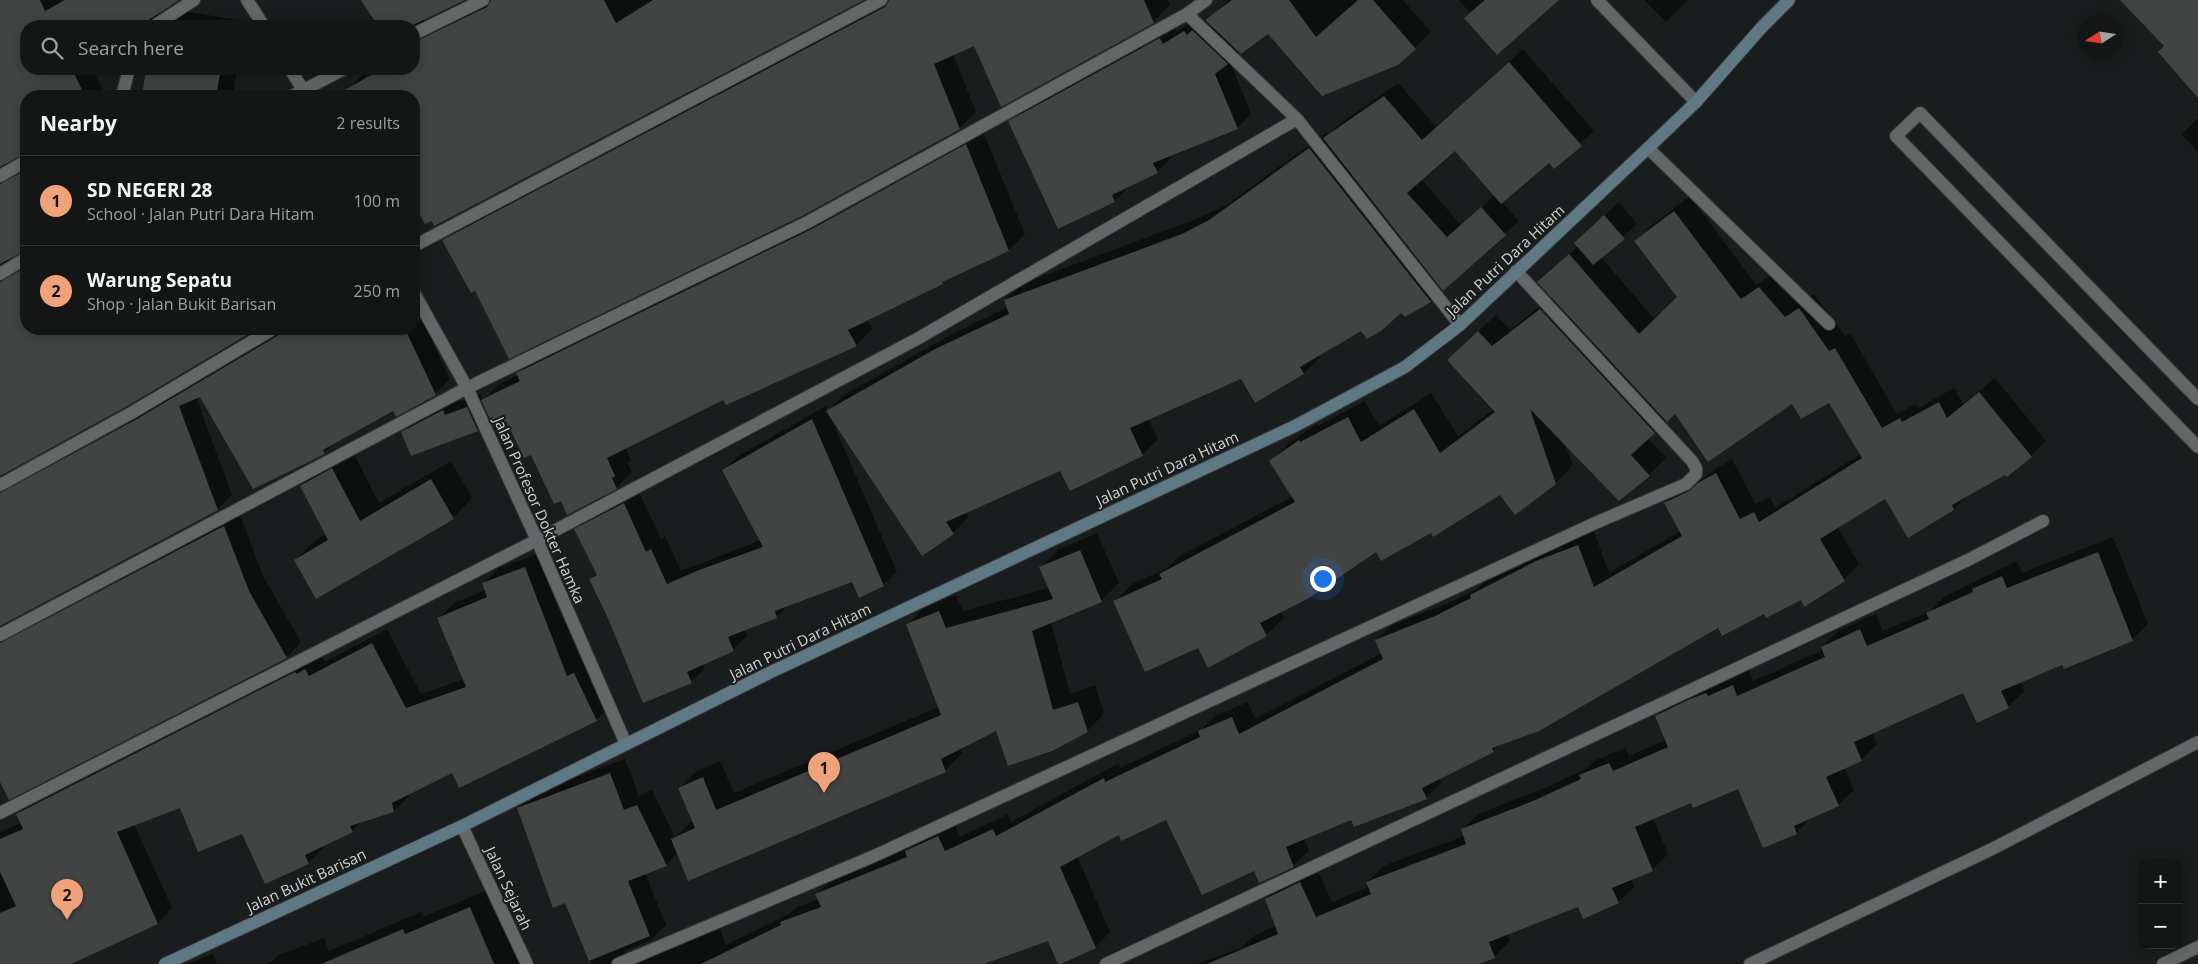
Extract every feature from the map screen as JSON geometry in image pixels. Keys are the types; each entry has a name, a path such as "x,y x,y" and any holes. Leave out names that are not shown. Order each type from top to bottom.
{"street":[{"path":"163,20 194,0"},
{"path":"247,0 260,20"},
{"path":"420,31 484,0"},
{"path":"420,243 881,0"},
{"path":"0,636 467,388 806,223 1187,14 1206,0"},
{"path":"1597,0 1696,102"},
{"name":"Jalan Putri Dara Hitam","path":"462,826 771,672 1295,426 1405,367 1460,325 1648,148 1696,102 1762,27 1789,0"},
{"path":"1187,14 1297,119 1460,325"},
{"path":"124,90 127,75"},
{"path":"294,75 303,90"},
{"path":"310,90 334,75"},
{"path":"2198,399 1920,113 1896,136 2198,448"},
{"path":"0,813 537,540 917,339 1297,119"},
{"path":"1648,148 1829,324"},
{"path":"0,176 20,164"},
{"path":"0,274 20,262"},
{"path":"618,964 874,856 1593,524 1686,484 1696,474 1696,468 1692,461 1516,271"},
{"name":"Jalan Profesor Dokter Hamka","path":"420,304 467,388 537,540 626,744"},
{"path":"0,485 133,412 263,335"},
{"path":"1106,964 1968,560 2043,521"},
{"path":"1750,964 1992,849 2198,742"},
{"name":"Jalan Bukit Barisan","path":"164,964 462,826"},
{"name":"Jalan Sejarah","path":"462,826 527,964"},
{"path":"2163,964 2198,947"}],"building":[{"path":"0,0 40,0 45,11 65,0 179,0 149,20 20,20 20,75 75,75 82,90 20,90 20,156 0,167"},
{"path":"361,0 465,0 420,22 420,20 374,20"},
{"path":"491,0 604,0 616,23 653,0 864,0 434,226 432,221 425,224 420,215 420,90 345,90 371,75 420,75 420,39 487,7"},
{"path":"889,0 1144,0 1154,23 1001,107 974,46 934,64 960,129 802,216 509,359 475,291 471,293 442,240 885,7"},
{"path":"1232,0 1289,0 1316,37 1358,0 1373,0 1416,49 1398,65 1322,96 1268,34 1241,54 1205,20"},
{"path":"1485,0 1559,0 1497,55 1464,18"},
{"path":"2120,0 2198,0 2198,98 2158,52 2164,46"},
{"path":"1192,30 1228,64 1215,74 1238,129 1153,163 1158,173 1112,195 1115,202 1058,229 1008,121 1160,38 1163,44 1184,31 1187,35"},
{"path":"1509,62 1582,146 1554,169 1549,163 1501,204 1455,151 1407,193 1447,237 1481,207 1506,235 1443,291 1323,138 1384,96 1422,140"},
{"path":"145,75 220,75 217,90 143,90"},
{"path":"966,144 1009,251 942,282 943,284 848,330 857,346 726,405 723,400 607,458 615,476 612,478 617,489 567,515 561,501 554,504 531,455 524,458 506,421 493,426 481,400 520,381 516,373 810,230"},
{"path":"1309,148 1431,302 1405,317 1401,313 1381,331 1367,339 1361,331 1300,367 1304,374 1255,403 1241,379 1130,428 1143,456 1070,491 1060,471 946,522 954,534 922,556 826,411 935,349 1009,314 1004,300 1182,234 1209,220"},
{"path":"20,173 20,253 0,264 0,184"},
{"path":"1674,211 1741,299 1759,287 1785,317 1799,308 1829,351 1835,348 1882,428 1900,418 1902,422 1939,402 1947,418 1979,392 2032,457 2007,477 2005,475 1952,505 1954,510 1908,538 1885,499 1820,539 1845,581 1804,607 1801,600 1766,618 1764,614 1722,636 1718,628 1539,731 1492,748 1494,752 1422,788 1427,799 1354,827 1351,820 1286,847 1294,867 1259,883 1254,871 1202,895 1166,820 1121,841 1119,835 1060,867 1096,948 1061,964 1058,964 1048,941 984,964 701,964 781,925 780,922 821,907 815,894 907,857 905,851 938,836 945,851 993,829 996,836 1104,778 1105,782 1200,737 1198,731 1232,717 1239,734 1383,659 1375,640 1435,616 1471,598 1470,595 1536,561 1578,545 1594,587 1682,536 1664,503 1689,491 1698,483 1716,473 1740,519 1754,512 1759,522 1862,458 1829,403 1801,419 1792,404 1708,462 1675,414 1667,422 1537,282 1569,254 1639,334 1677,297 1634,241"},
{"path":"1604,215 1625,239 1593,265 1574,243"},
{"path":"20,270 20,335 247,335 129,405 0,476 0,282"},
{"path":"1540,309 1655,433 1631,455 1650,476 1619,501 1530,409 1556,484 1515,515 1500,495 1433,537 1431,533 1381,561 1376,552 1309,598 1260,623 1267,636 1208,668 1198,648 1145,672 1113,601 1162,579 1159,574 1295,502 1269,461 1299,440 1300,442 1348,417 1361,442 1414,409 1440,453 1495,412 1447,360 1478,331 1492,346"},
{"path":"408,335 436,395 396,417 393,411 323,450 325,454 253,489 200,397 179,406 218,510 0,626 0,493 137,419 277,336"},
{"path":"467,407 478,431 411,456 401,432 443,410 445,415"},
{"path":"812,419 884,586 859,598 852,582 775,611 777,618 728,637 734,651 687,672 692,683 643,703 607,616 589,579 597,575 574,529 624,503 646,552 651,549 667,584 699,570 763,547 722,470"},
{"path":"332,468 360,521 431,479 454,519 316,599 294,560 328,540 300,486"},
{"path":"224,526 249,591 287,658 9,800 0,782 0,643"},
{"path":"1080,550 1102,602 1032,631 1053,710 1078,702 1088,732 1052,751 1008,766 996,731 941,759 946,772 688,881 671,839 695,828 678,788 703,777 716,810 941,715 906,624 939,611 946,628 1053,599 1039,567"},
{"path":"2098,552 2133,641 2064,669 2062,665 2001,691 2009,708 1977,723 1963,693 1854,742 1862,761 1826,777 1839,806 1794,826 1797,834 1763,848 1738,789 1693,808 1691,803 1635,827 1653,871 1612,888 1619,903 1583,919 1578,907 1489,942 1495,958 1479,964 1207,964 1278,934 1265,899 1300,882 1316,917 1371,894 1366,882 1466,844 1461,829 1533,801 1581,779 1579,775 1609,763 1613,771 1668,747 1655,716 1690,699 1706,693 1708,696 1733,685 1737,696 1825,657 1821,647 1860,629 1867,646 1929,619 1926,613 1973,592 1972,589 2002,576 2007,588"},
{"path":"525,567 567,676 574,673 597,721 459,788 452,773 392,803 394,812 350,826 353,832 305,855 309,864 265,884 242,834 198,852 180,808 117,832 158,924 71,964 0,964 0,913 16,906 0,872 0,839 23,829 16,814 295,672 297,674 305,669 309,676 372,643 406,708 466,687 437,618 487,597 482,583"},
{"path":"610,773 624,810 637,805 667,866 628,881 650,936 589,961 565,903 553,908 517,808"},
{"path":"470,907 494,964 321,964 403,929 405,934"}],"place":[{"name":"SD NEGERI 28","path":"824,793"},
{"name":"Warung Sepatu","path":"67,920"}]}
